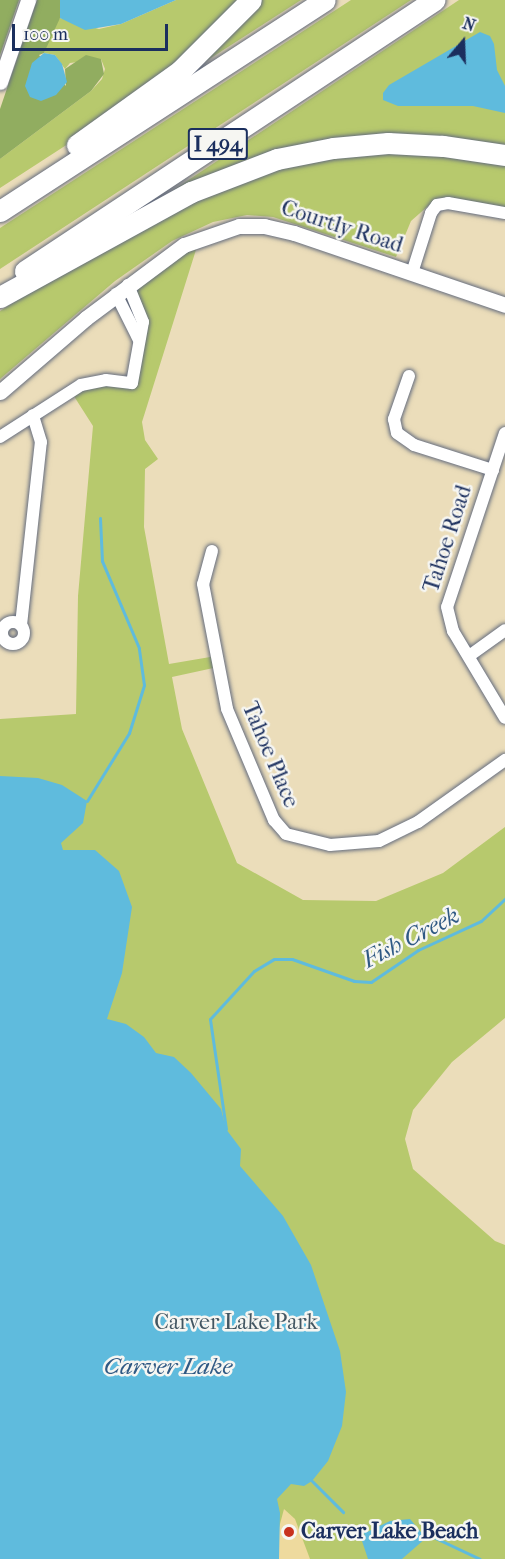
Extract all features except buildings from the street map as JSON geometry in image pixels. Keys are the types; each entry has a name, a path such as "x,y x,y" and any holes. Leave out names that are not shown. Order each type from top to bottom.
{"highway":[{"path":"0,209 60,157 180,71 251,0"},
{"name":"I 494","path":"0,209 325,0"},
{"name":"I 494","path":"0,288 435,0"},
{"path":"0,297 191,192 259,164 323,149 388,143 443,146 505,155"}],"street":[{"path":"0,82 28,0"},
{"path":"412,273 431,213 437,205 448,202 505,213"},
{"name":"Courtly Road","path":"0,392 122,289 197,238 223,229 252,225 294,233 505,305"},
{"path":"0,437 81,385 106,380 132,383 139,340 122,289"},
{"path":"409,376 394,418 397,433 414,445 492,470"},
{"path":"21,625 40,442 33,415"},
{"name":"Tahoe Road","path":"505,433 447,607 453,631 505,718"},
{"name":"Tahoe Place","path":"212,551 203,584 216,659 232,725 273,820 294,838 347,846 379,841 418,822 505,760"},
{"path":"469,656 505,630"}],"green space":[{"path":"0,0 19,0 0,55"},
{"path":"37,0 60,0 60,18 44,53 39,55 66,86 65,69 86,55 101,59 104,74 91,91 0,159 0,109"},
{"path":"176,0 243,0 203,41 88,131 0,188 0,159 91,91 102,79 105,69 101,59 70,63 65,69 55,55 44,53 55,23 60,18 99,29 121,24"},
{"path":"259,0 301,0 200,65 198,62"},
{"path":"351,0 411,0 0,269 0,228"},
{"path":"459,0 505,0 505,149 396,137 166,195"},
{"path":"374,150 505,161 505,208 449,198 436,199 411,221 396,257 273,217 247,215 213,222 172,241 115,281 0,379 0,311 44,283 179,207 269,168"},
{"name":"Carver Lake Park","path":"200,237 142,422 145,440 158,459 145,469 144,527 169,664 216,656 218,667 172,677 182,729 237,863 303,900 376,901 443,873 505,827 505,1018 452,1062 413,1110 405,1139 413,1169 495,1241 505,1245 505,1559 0,1559 0,719 76,714 78,596 93,426 70,390 132,382 143,322 128,285"}],"sand":[{"name":"Carver Lake Beach","path":"284,1509 295,1519 310,1559 278,1559 277,1535"}],"water":[{"path":"60,0 176,0 121,24 85,30 60,18"},
{"path":"480,32 490,36 494,44 497,70 505,86 505,113 473,106 398,106 383,100 383,93 389,85"},
{"path":"44,53 55,55 62,64 67,82 56,95 41,101 30,97 25,86 32,63"},
{"name":"Carver Lake","path":"0,776 38,778 62,785 87,801 83,823 61,843 63,850 95,850 119,871 132,907 122,973 107,1019 126,1024 144,1037 156,1053 174,1057 191,1073 221,1109 226,1129 241,1149 240,1166 283,1216 311,1265 340,1351 346,1392 342,1426 328,1461 312,1481 304,1486 291,1484 277,1499 280,1513 279,1559 0,1559"},
{"path":"410,1519 426,1538 402,1559 368,1559 362,1541 365,1533 390,1521"}],"waterway":[{"path":"87,801 129,733 144,685 139,648 102,561 100,518"},
{"name":"Fish Creek","path":"226,1129 210,1019 254,971 274,959 292,959 354,981 371,982 418,950 481,921 505,899"},
{"path":"312,1481 343,1512"},
{"path":"360,1529 368,1534"},
{"path":"421,1537 429,1535 480,1559"}],"place":[{"name":"Carver Lake Beach","path":"289,1532"}]}
